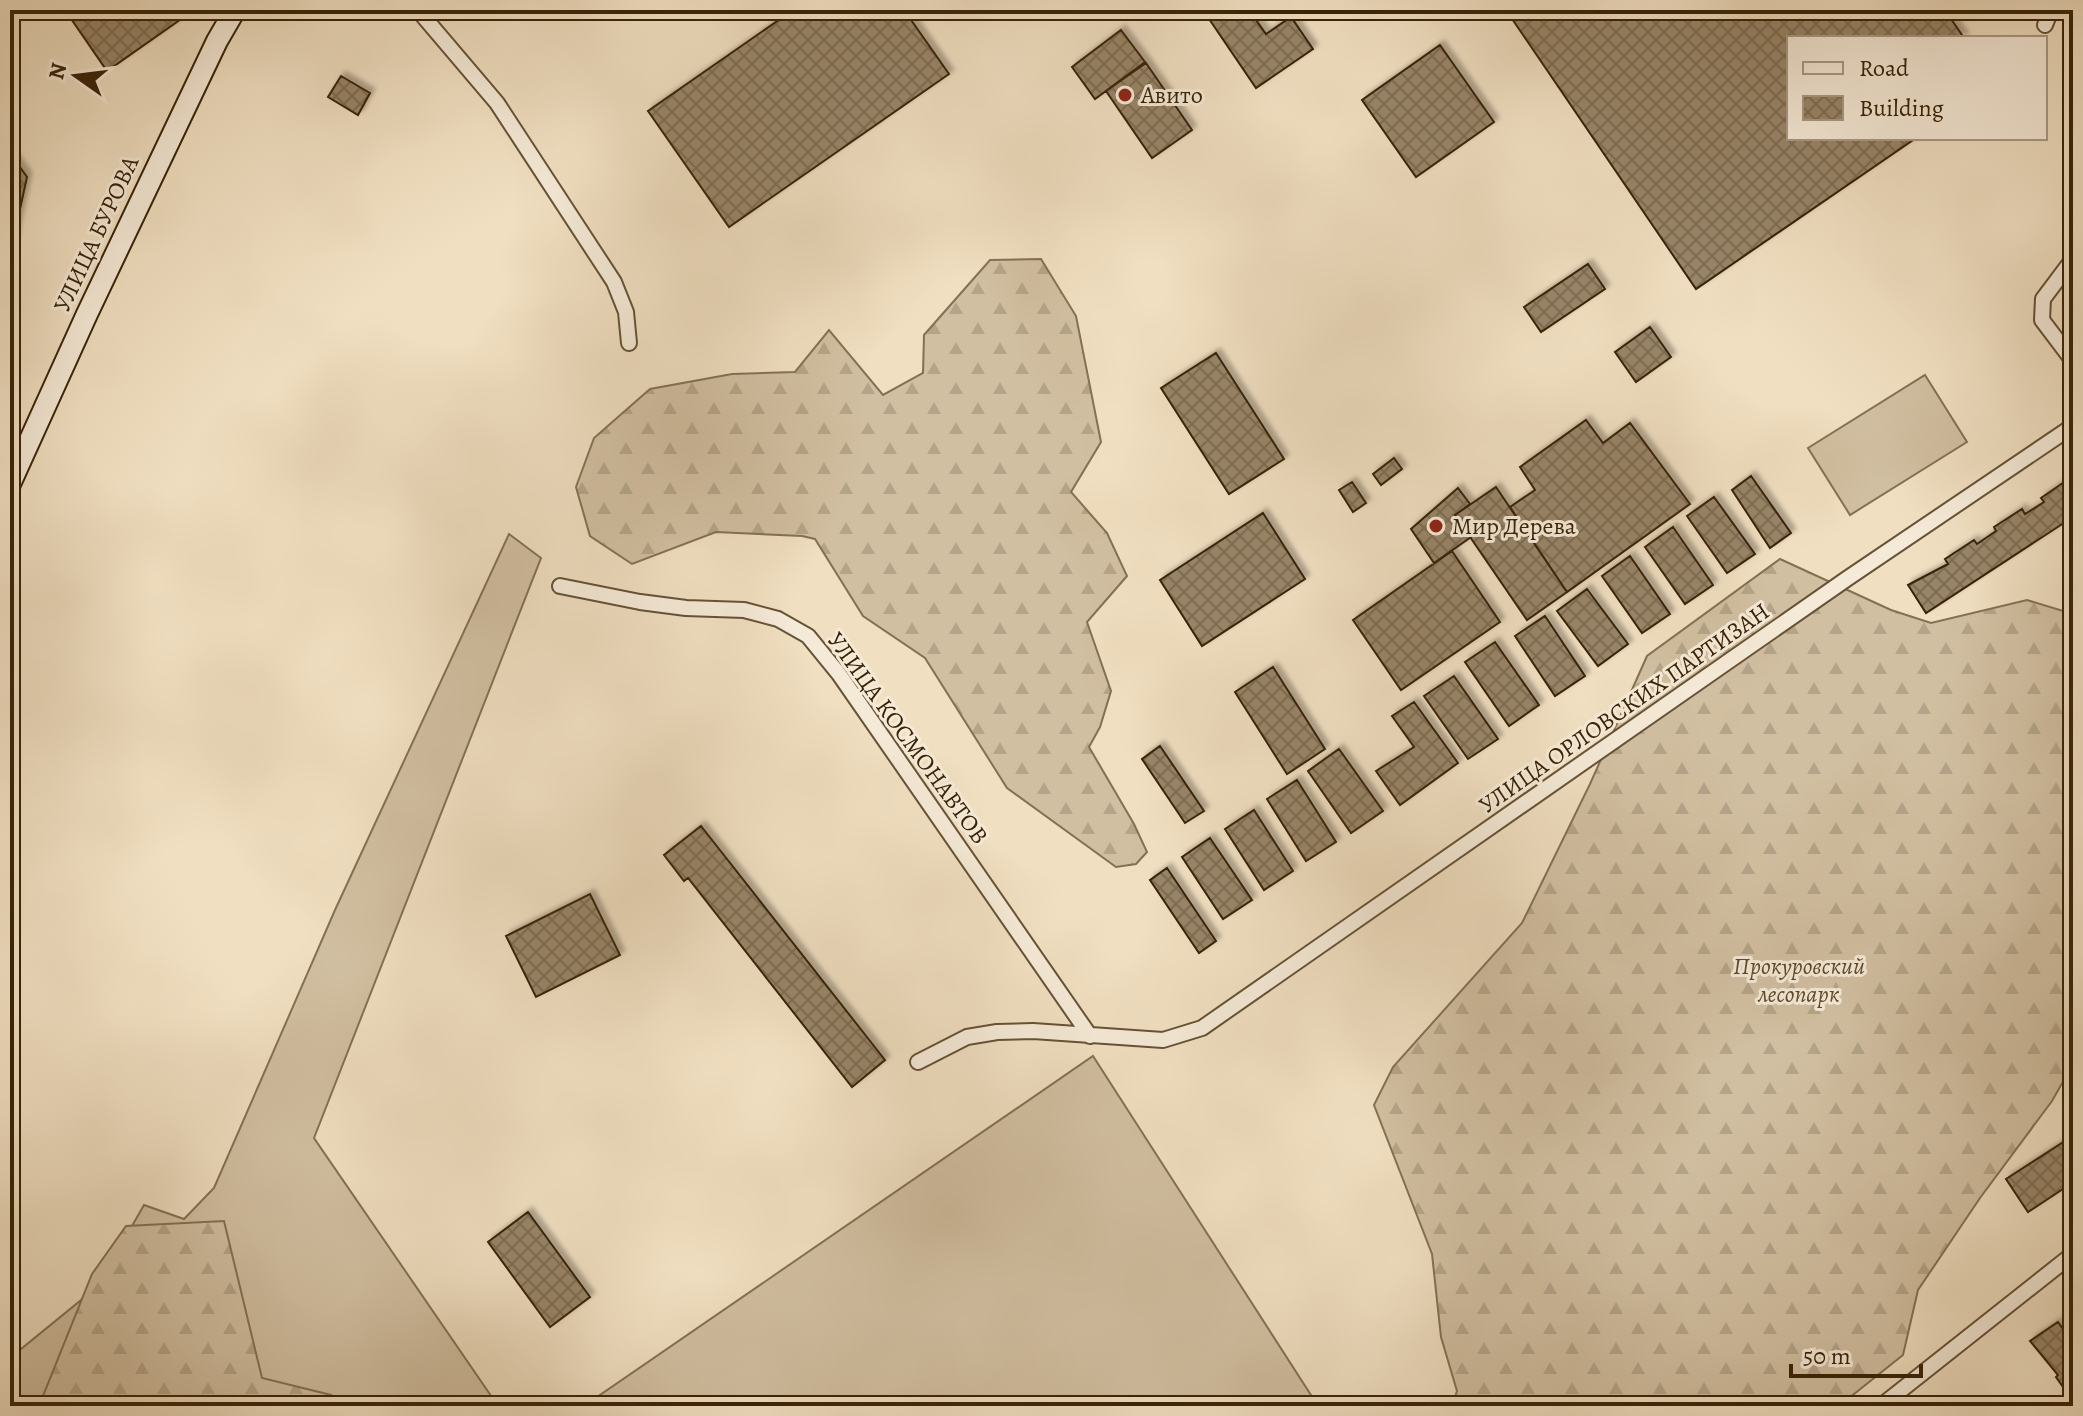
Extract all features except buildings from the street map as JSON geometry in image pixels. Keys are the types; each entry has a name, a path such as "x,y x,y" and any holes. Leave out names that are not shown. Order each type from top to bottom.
{"main road":[{"name":"УЛИЦА БУРОВА","path":"10,484 100,286 235,10"}],"street":[{"path":"418,10 497,103 614,282 626,312 629,343"},
{"path":"2073,259 2043,299 2042,320 2073,361"},
{"name":"УЛИЦА ОРЛОВСКИХ ПАРТИЗАН","path":"918,1062 967,1037 997,1032 1033,1031 1163,1040 1202,1028 1848,578 2073,426"},
{"name":"УЛИЦА КОСМОНАВТОВ","path":"560,586 686,608 744,610 778,619 808,636 839,674 1090,1036"},
{"path":"1881,1406 2073,1254"}],"green space":[{"path":"1041,259 1076,316 1101,442 1071,492 1107,533 1127,576 1087,622 1111,691 1100,727 1089,747 1147,852 1136,864 1116,867 1007,788 925,658 863,616 815,539 716,532 632,564 590,536 576,487 594,438 650,389 732,374 795,372 829,330 883,395 923,373 924,335 990,260"},
{"path":"1925,375 1967,442 1850,515 1808,448"},
{"path":"509,534 541,558 314,1138 498,1406 10,1406 10,1358 97,1287 144,1205 184,1219 214,1188 335,910"},
{"name":"Прокуровский лесопарк","path":"1780,559 1891,610 1931,623 2027,600 2073,614 2073,1064 2052,1101 1980,1198 1918,1290 1903,1355 1839,1406 1452,1406 1457,1391 1441,1337 1432,1254 1374,1105 1393,1067 1522,923 1590,784 1647,656"},
{"path":"1093,1056 1318,1406 584,1406"},
{"path":"224,1221 262,1378 331,1395 341,1406 39,1406 92,1274 126,1226"}],"place":[{"name":"Авито","path":"1125,95"},
{"name":"Мир Дерева","path":"1436,526"}]}
